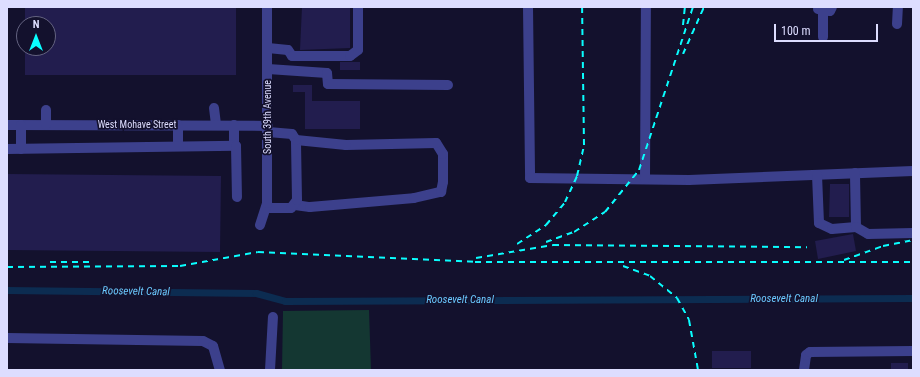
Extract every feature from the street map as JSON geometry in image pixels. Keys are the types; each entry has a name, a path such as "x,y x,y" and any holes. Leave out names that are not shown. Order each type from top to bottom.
{"street":[{"name":"South 39th Avenue","path":"260,225 266,208 268,129 267,7"},
{"path":"268,48 288,50 292,56 350,56 358,50 358,7"},
{"path":"528,7 530,178 645,179 913,171"},
{"path":"645,179 646,7"},
{"path":"898,7 898,24"},
{"path":"823,37 824,8"},
{"path":"268,69 327,73 328,84 448,85"},
{"path":"214,108 216,125"},
{"path":"46,110 46,125"},
{"name":"West Mohave Street","path":"7,125 234,125 268,129 292,134 296,140"},
{"path":"21,125 21,148"},
{"path":"178,125 178,146"},
{"path":"234,125 237,197"},
{"path":"266,208 295,205 310,208 414,198 440,192 444,182 443,154 436,143 346,145 296,140 295,205"},
{"path":"7,149 234,146"},
{"path":"855,173 856,227"},
{"path":"817,175 819,223 832,229 856,227 868,234 913,232"},
{"path":"270,370 273,317"},
{"path":"7,338 203,341 213,346 220,370"},
{"path":"804,370 806,355 810,352 913,351"}],"green space":[{"path":"369,310 371,370 282,370 283,311"}],"building":[{"path":"25,7 236,7 236,75 25,75 25,56 56,56 56,16 25,16"},
{"path":"302,7 350,7 350,48 300,50"},
{"path":"340,62 360,62 360,70 340,70"},
{"path":"293,85 312,85 312,101 360,101 360,129 305,129 305,92 293,92"},
{"path":"7,174 221,176 220,252 7,250"},
{"path":"830,184 849,184 849,217 829,217"},
{"path":"853,234 856,251 818,259 815,241"},
{"path":"712,351 751,351 751,368 712,368"},
{"path":"891,363 908,363 908,370 891,370"}],"waterway":[{"name":"Roosevelt Canal","path":"7,290 256,293 285,301 913,298"}],"railway":[{"path":"517,244 546,225 565,202 577,176 584,145 582,7"},
{"path":"683,25 685,7"},
{"path":"546,242 574,232 605,212 639,170 693,7"},
{"path":"683,54 704,7"},
{"path":"844,260 883,246 913,240"},
{"path":"476,258 553,245 807,247"},
{"path":"7,267 180,266 258,252 475,262 913,262"},
{"path":"50,262 92,262"},
{"path":"623,266 650,276 677,298 689,320 698,370"}]}
